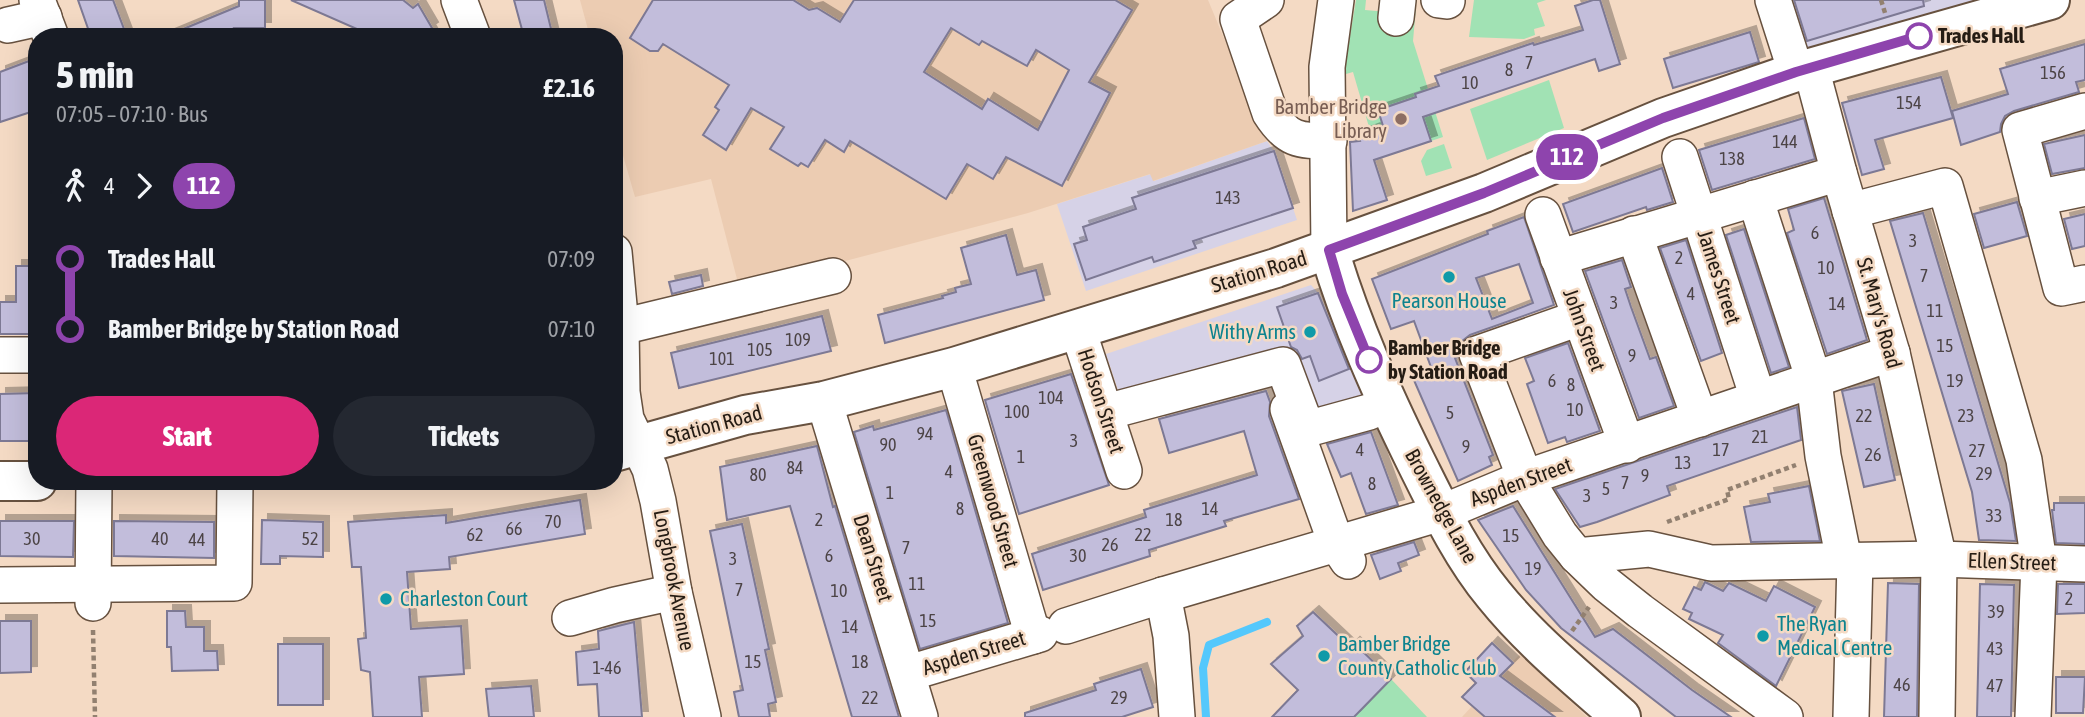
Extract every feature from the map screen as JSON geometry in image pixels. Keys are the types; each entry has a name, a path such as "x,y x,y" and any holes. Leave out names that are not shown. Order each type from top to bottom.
{"main road":[{"name":"Station Road","path":"626,449 746,415 824,401 954,367 1078,330 1329,250 1484,193 1663,118 1804,70 2050,0"},
{"name":"Brownedge Lane","path":"1329,250 1350,316 1387,404 1464,553 1494,596 1553,657 1621,717"},
{"path":"0,481 28,481"}],"street":[{"path":"459,0 470,28"},
{"path":"1329,250 1327,67 1336,0"},
{"path":"1439,0 1447,1"},
{"name":"St. Mary's Road","path":"1773,0 1804,70 1839,173 1892,353 1939,559 1937,717"},
{"path":"1256,3 1238,19 1270,113 1291,137 1305,141 1329,141"},
{"path":"8,25 44,18"},
{"path":"2085,111 2020,130 2062,288 2085,283"},
{"name":"James Street","path":"1680,157 1758,398"},
{"path":"1558,258 1839,173"},
{"path":"1850,211 1945,186 2024,460 2039,564 2034,717"},
{"path":"2037,198 2085,188"},
{"path":"1755,198 1814,380 1823,456 1850,560 1851,717"},
{"name":"John Street","path":"1543,215 1627,445"},
{"path":"1634,234 1700,419"},
{"path":"623,327 833,276"},
{"path":"1579,318 1477,354 1525,478 1560,535 1606,584 1785,717"},
{"name":"Hodson Street","path":"1078,330 1124,471"},
{"name":"Aspden Street","path":"909,673 1163,595 1342,552 1525,478 1892,353"},
{"path":"0,355 28,355"},
{"path":"1106,412 1283,365 1307,429 1369,412 1387,404"},
{"name":"Greenwood Street","path":"954,367 1046,632"},
{"path":"1279,386 1342,552"},
{"name":"Longbrook Avenue","path":"623,399 626,449 650,469 659,501 674,592 703,717"},
{"name":"Dean Street","path":"824,401 909,673 920,717"},
{"path":"93,593 94,490"},
{"path":"0,585 93,593 234,583 235,490"},
{"path":"1577,556 1649,549 1711,563 1939,559"},
{"name":"Ellen Street","path":"1939,559 2085,564"},
{"path":"570,618 674,592"},
{"path":"1163,595 1171,635 1177,717"}],"path":[{"path":"1666,523 1729,499 1727,490 1823,456"},
{"path":"1553,657 1606,584"},
{"path":"93,593 95,717"}],"shaded area":[{"path":"580,0 1208,0 1267,141 1153,181 1150,174 1028,213 830,265 738,283 711,179 635,197 623,155 623,28 588,28"},
{"path":"1760,0 2019,0 1781,69"},
{"path":"1267,141 1274,151 1297,220 1086,291 1057,204 1151,174 1154,181"},
{"path":"1311,285 1318,293 1366,406 1307,429 1283,365 1124,408 1106,354"},
{"path":"1520,654 1587,717 1462,717"}],"green space":[{"path":"1356,0 1366,0 1365,10 1388,12 1416,7 1413,41 1443,137 1431,141 1420,110 1419,93 1415,94 1416,97 1378,110 1392,154 1378,158 1353,72 1346,74"},
{"path":"1474,0 1546,0 1537,3 1545,26 1534,29 1535,35 1524,39 1469,37"},
{"path":"1549,80 1564,128 1487,160 1470,109"},
{"path":"1444,144 1452,168 1426,176 1421,161 1427,150"},
{"path":"1391,679 1427,717 1354,717"}],"building":[{"path":"78,0 113,0 124,28 88,28"},
{"path":"239,0 265,0 265,28 186,28 239,6"},
{"path":"291,0 403,0 413,8 418,4 432,28 355,28"},
{"path":"514,0 544,0 551,28 522,28"},
{"path":"653,0 793,0 809,10 817,8 840,22 854,0 1115,0 1132,10 1089,82 1110,93 1062,186 1006,157 993,179 967,164 946,199 850,141 844,152 825,140 808,167 801,163 798,166 770,149 784,127 751,108 726,150 703,135 719,110 715,107 729,85 663,44 658,51 650,51 630,38","holes":["951,28 979,45 982,41 1027,66 1036,50 1069,70 1038,130 988,99 982,109 924,72"]},
{"path":"1600,0 1620,64 1599,71 1595,59 1423,117 1431,141 1374,160 1387,200 1353,211 1350,142 1360,141 1358,135 1383,126 1378,110 1439,86 1435,76 1533,43 1534,45 1583,30 1575,6"},
{"path":"1794,0 1923,0 1924,6 1807,41"},
{"path":"1750,32 1759,62 1673,88 1664,59"},
{"path":"2085,44 2085,80 2076,82 2079,92 2014,111 2005,116 2000,132 1961,145 1952,111 2008,94 2000,69"},
{"path":"28,61 28,113 0,122 0,72"},
{"path":"1941,77 1953,118 1875,140 1884,169 1862,175 1842,103"},
{"path":"1804,118 1815,159 1712,190 1699,150"},
{"path":"2085,135 2085,168 2052,174 2044,144"},
{"path":"1274,151 1293,208 1193,241 1196,248 1154,262 1152,257 1086,280 1074,244 1087,240 1083,227 1136,209 1132,198"},
{"path":"1662,168 1673,202 1647,210 1646,207 1573,232 1563,204"},
{"path":"1824,198 1867,340 1827,354 1787,233 1794,230 1788,209"},
{"path":"2017,202 2027,236 1984,248 1974,214"},
{"path":"1923,213 2010,503 2016,541 1979,540 1972,492 1890,221"},
{"path":"2085,214 2085,246 2072,249 2064,219"},
{"path":"1524,217 1554,305 1470,335 1461,342 1457,350 1458,357 1455,358 1493,455 1489,457 1492,465 1458,481 1413,378 1432,370 1414,321 1391,329 1372,279 1488,234 1487,231","holes":["1519,264 1533,303 1492,319 1476,278"]},
{"path":"1744,229 1789,367 1771,373 1726,235"},
{"path":"1006,235 1017,275 1036,270 1044,300 885,343 878,315 943,298 942,296 956,292 955,288 971,284 961,248"},
{"path":"1686,240 1722,353 1701,361 1660,248"},
{"path":"1622,260 1631,287 1625,289 1631,307 1650,359 1656,357 1674,406 1639,418 1585,271"},
{"path":"16,266 28,266 28,334 0,334 0,302 16,302"},
{"path":"701,275 703,286 672,294 669,282"},
{"name":"Withy Arms","path":"1318,293 1349,369 1319,381 1310,356 1302,359 1297,350 1291,347 1277,307"},
{"path":"822,316 831,351 679,388 671,353"},
{"path":"1568,343 1600,431 1567,442 1565,437 1548,443 1527,384 1534,381 1525,358"},
{"path":"1071,374 1109,485 1019,514 985,400"},
{"path":"1874,384 1895,480 1864,487 1842,391"},
{"path":"1266,391 1270,402 1269,416 1299,499 1224,521 1226,526 1149,550 1150,556 1043,590 1032,554 1146,517 1144,510 1257,475 1244,431 1169,453 1159,419"},
{"path":"28,393 28,441 0,441 0,394"},
{"path":"1797,407 1801,440 1667,486 1670,495 1597,522 1580,527 1555,489"},
{"path":"946,410 1008,623 920,649 854,432 873,426 874,430"},
{"path":"1371,432 1398,505 1366,514 1351,473 1341,477 1327,444"},
{"path":"817,446 833,507 835,506 899,717 852,717 790,506 727,520 720,467"},
{"path":"1809,486 1820,541 1751,542 1744,507 1770,502 1768,494"},
{"name":"Charleston Court","path":"580,500 585,534 449,557 450,569 407,572 411,629 461,626 464,674 419,677 422,717 373,717 370,672 361,670 358,639 366,638 361,567 352,567 348,522 446,515 446,523"},
{"path":"2054,503 2085,503 2085,544 2056,543 2052,510"},
{"path":"1513,506 1595,637 1613,629 1731,717 1676,717 1561,628 1526,590 1478,520"},
{"path":"262,520 323,522 323,557 280,556 280,564 261,564"},
{"path":"0,521 74,521 73,557 0,556"},
{"path":"114,521 214,522 214,558 114,556"},
{"path":"742,524 769,649 765,650 776,702 768,704 770,717 739,717 734,692 743,690 710,531"},
{"path":"1414,542 1419,555 1398,563 1401,571 1380,579 1371,555"},
{"name":"The Ryan Medical Centre","path":"1705,582 1723,591 1729,583 1766,601 1774,586 1815,607 1776,686 1718,643 1723,635 1689,619 1692,613 1683,609 1694,587 1701,590"},
{"path":"1888,583 1919,584 1917,717 1884,717"},
{"path":"1980,584 2014,585 2011,717 1977,717"},
{"path":"2058,584 2085,584 2085,613 2057,614"},
{"path":"167,611 185,611 186,627 204,627 204,651 217,651 218,670 172,671 171,647 167,647"},
{"name":"Bamber Bridge County Catholic Club","path":"1313,612 1350,647 1354,643 1391,679 1354,717 1272,717 1298,690 1271,664 1303,636 1297,626"},
{"path":"0,621 31,621 31,672 0,673"},
{"name":"Charleston Court","path":"634,622 642,717 599,717 597,684 578,685 576,652 599,649 598,631"},
{"path":"1492,643 1513,663 1500,676 1555,717 1485,717 1462,697 1476,683 1465,672"},
{"path":"278,644 323,644 323,705 278,705"},
{"path":"1141,669 1153,707 1122,717 1025,717 1025,713 1096,690 1094,684"},
{"path":"2056,677 2085,677 2083,713 2056,713"},
{"path":"531,686 534,717 489,717 486,689"}],"waterway":[{"path":"1206,717 1203,668 1209,645 1267,622"}],"bus line":[{"name":"112","path":"1369,360 1342,294 1329,250 1484,193 1663,118 1796,72 1919,36"}],"place":[{"name":"Trades Hall","path":"1919,36"},
{"name":"Bamber Bridge Library","path":"1401,119"},
{"name":"Pearson House","path":"1449,277"},
{"name":"Withy Arms","path":"1310,332"},
{"name":"Bamber Bridge by Station Road","path":"1369,360"},
{"name":"Charleston Court","path":"386,599"},
{"name":"The Ryan Medical Centre","path":"1763,636"},
{"name":"Bamber Bridge County Catholic Club","path":"1324,656"}]}
